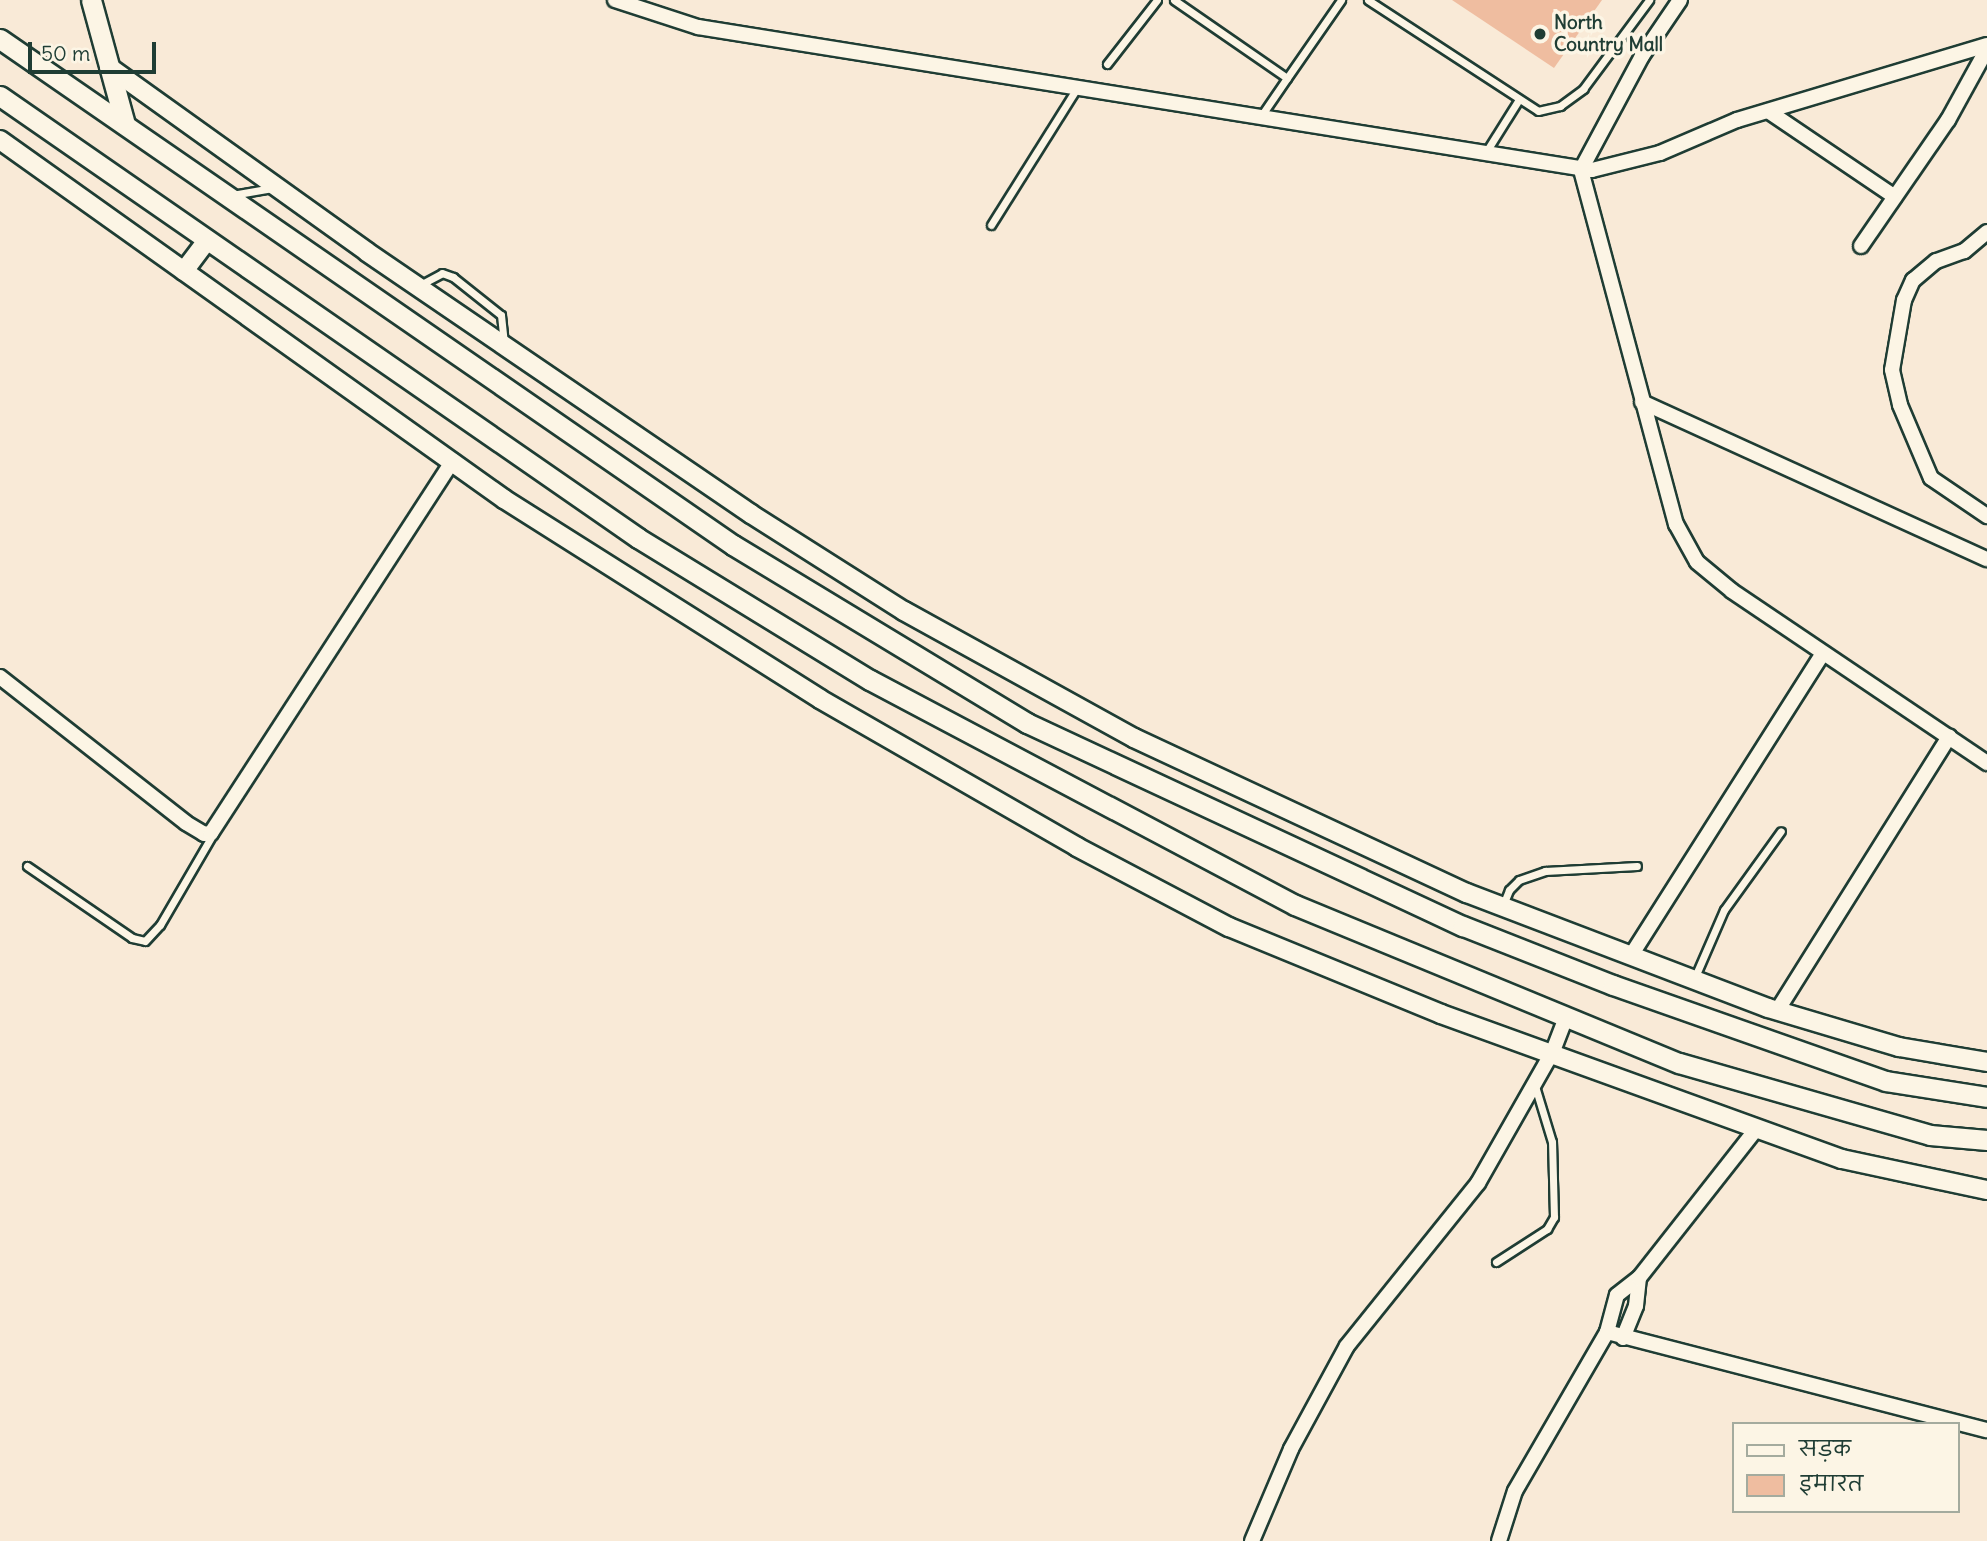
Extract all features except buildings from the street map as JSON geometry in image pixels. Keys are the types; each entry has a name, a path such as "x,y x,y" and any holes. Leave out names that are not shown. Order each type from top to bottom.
{"main road":[{"path":"91,0 125,124"},
{"path":"0,39 733,545 1027,723 1463,926 1613,985 1886,1081 1987,1097"},
{"path":"4,101 638,538 870,680 1295,905 1679,1063 1930,1135 1987,1140"}],"street":[{"path":"615,0 698,27 1486,152 1581,170 1660,153 1768,111 1987,47"},
{"path":"1680,0 1642,56 1581,170 1676,524 1697,562 1823,653 1987,763"},
{"path":"1861,246 1948,120 1987,47"},
{"path":"109,67 276,188 751,514 979,653 1233,787 1386,858 1777,1011 1899,1047 1987,1062"},
{"path":"1768,111 1895,197"},
{"path":"0,140 504,499 820,699 1077,847 1229,927 1441,1014 1553,1051 1842,1159 1987,1190"},
{"path":"1986,512 1931,478 1900,405 1892,370 1905,300 1913,280 1936,261 1964,251 1987,232"},
{"path":"184,271 207,240"},
{"path":"1642,402 1987,559"},
{"path":"0,677 194,828 204,834 215,830 453,461"},
{"path":"1632,954 1823,653"},
{"path":"1777,1011 1949,737"},
{"path":"1252,1541 1291,1449 1347,1346 1478,1183 1553,1051 1566,1017"},
{"path":"1499,1541 1515,1491 1607,1332 1617,1295 1639,1278 1757,1128"},
{"path":"1623,1338 1636,1307 1639,1278"},
{"path":"1607,1332 1955,1422"},
{"path":"1959,1423 1987,1430"}],"lane":[{"path":"1107,64 1157,0"},
{"path":"1174,0 1287,78"},
{"path":"1261,116 1341,0"},
{"path":"1368,0 1518,102 1538,111 1571,100 1604,65 1649,0"},
{"path":"991,225 1077,89"},
{"path":"1486,152 1518,102"},
{"path":"228,195 276,188"},
{"path":"418,286 443,273 453,277 501,315 503,346"},
{"path":"27,866 132,938 145,941 160,925 215,830"},
{"path":"1694,979 1724,910 1781,831"},
{"path":"1503,905 1509,890 1519,880 1545,871 1637,866"},
{"path":"1496,1262 1547,1229 1554,1217 1552,1142 1534,1083"}],"place":[{"name":"North Country Mall","path":"1540,34"}]}
